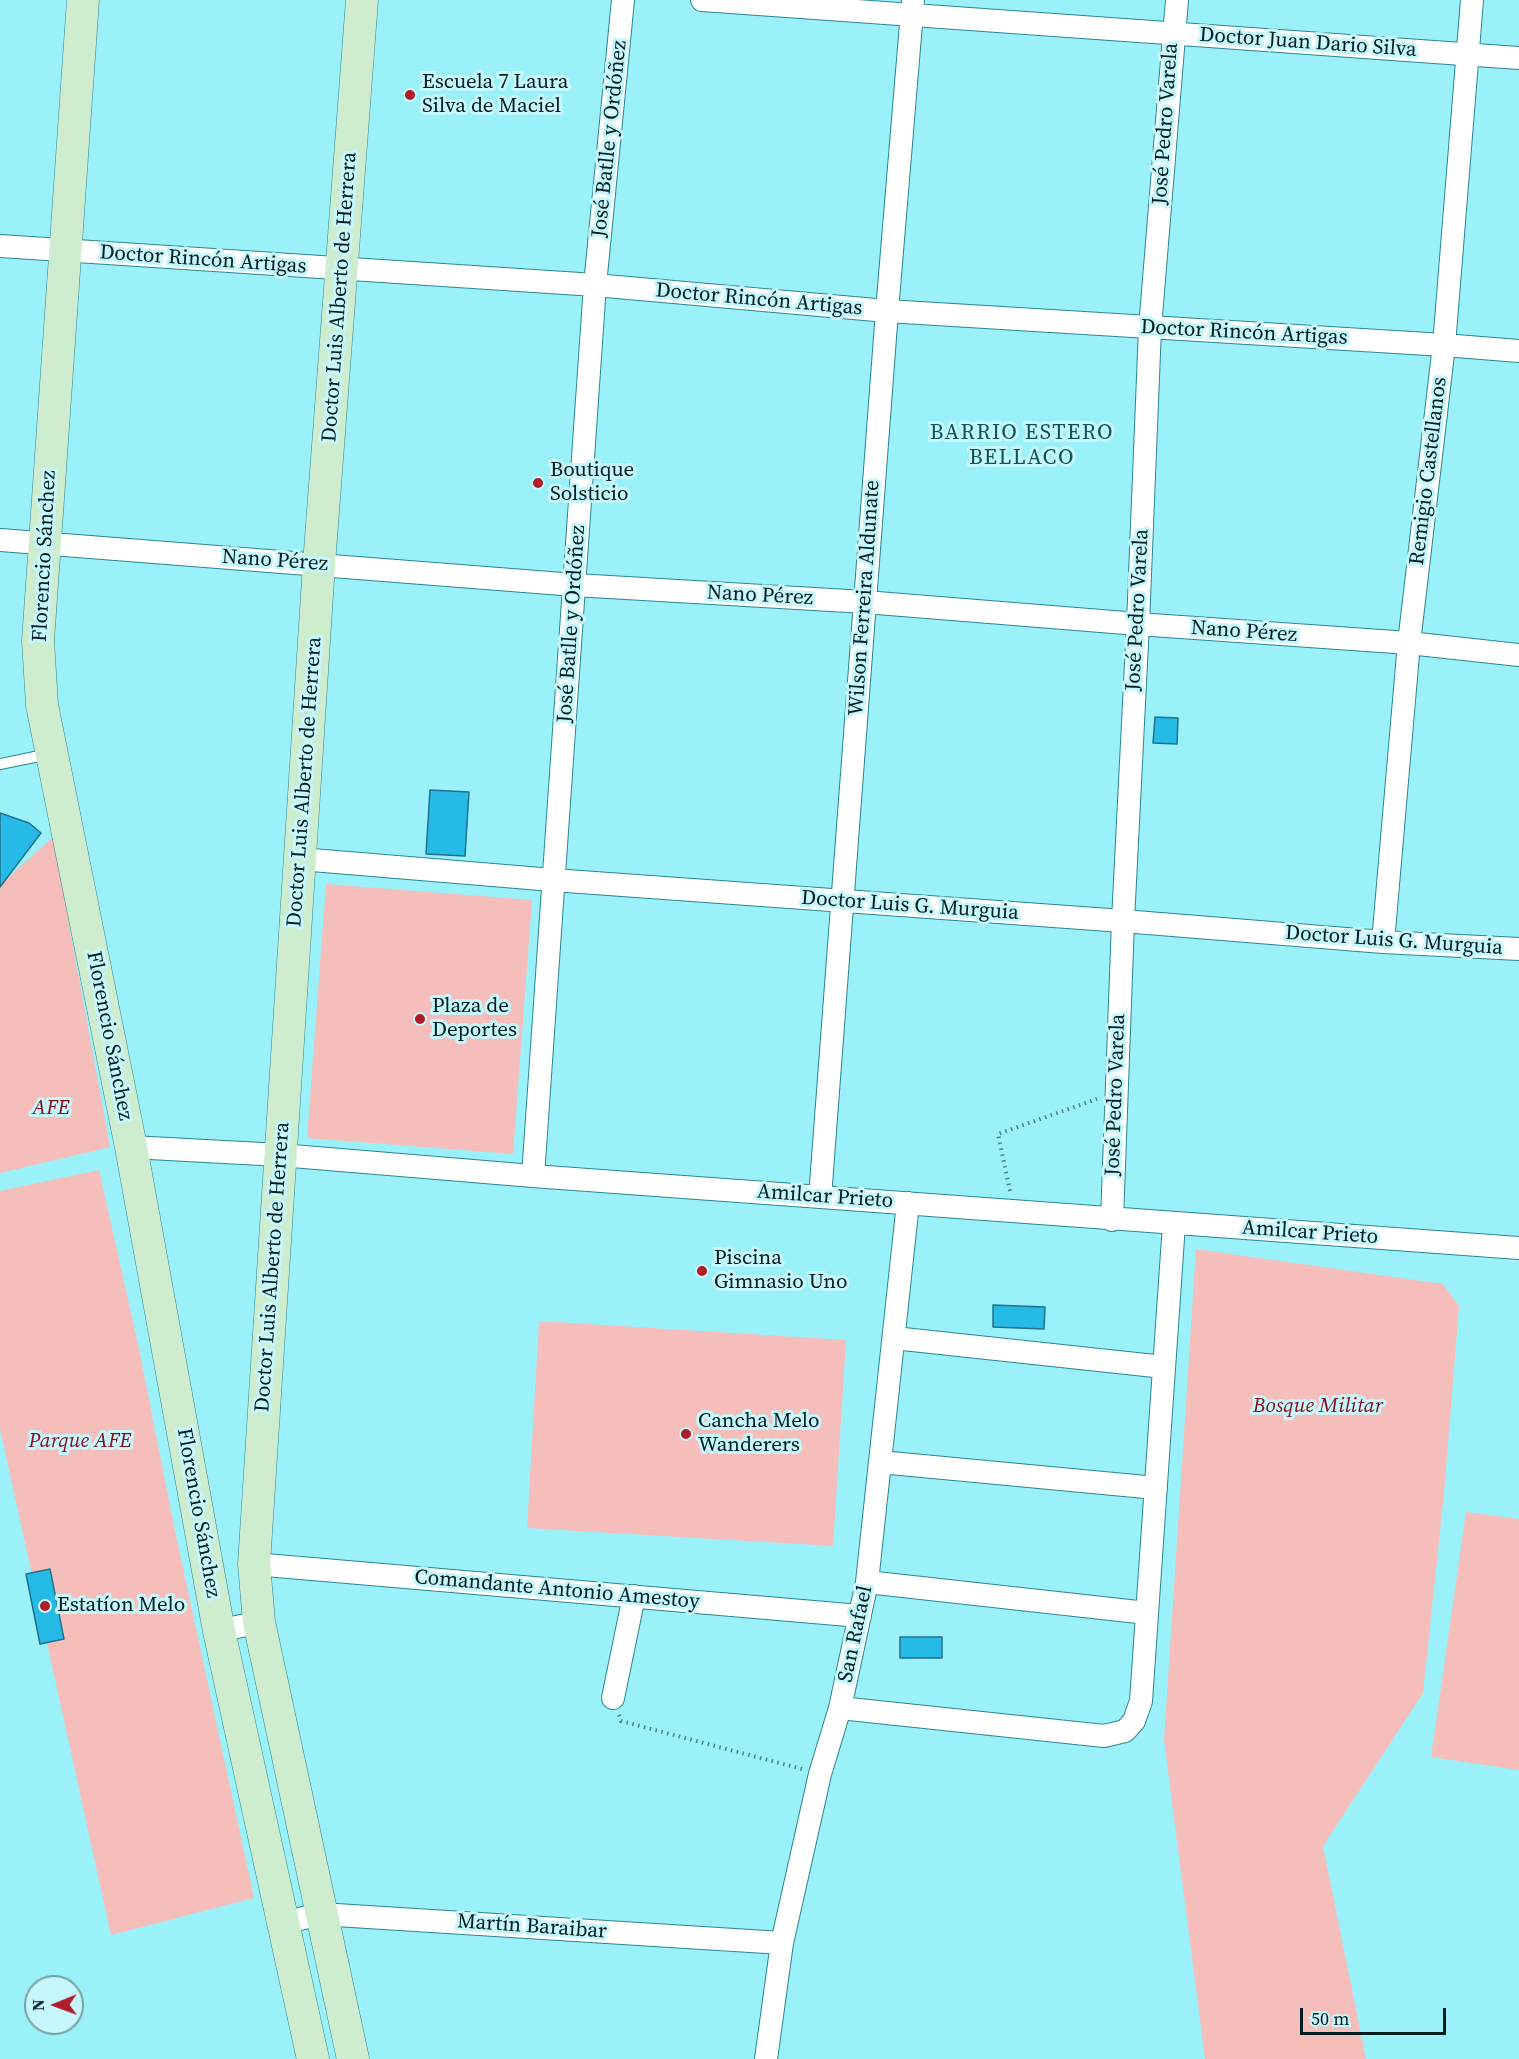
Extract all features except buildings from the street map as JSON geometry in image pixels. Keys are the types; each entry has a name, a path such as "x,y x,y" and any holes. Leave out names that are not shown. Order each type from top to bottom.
{"street":[{"name":"Florencio Sánchez","path":"83,0 38,641 42,705 131,1147 219,1631 313,2059"},
{"name":"Doctor Luis Alberto de Herrera","path":"255,1564 319,564 362,0"},
{"name":"José Batlle y Ordóñez","path":"533,1176 595,285 623,0"},
{"name":"Doctor Juan Dario Silva","path":"702,0 912,8 1173,33 1519,58"},
{"name":"José Pedro Varela","path":"1112,1220 1150,328 1177,0"},
{"name":"Remigio Castellanos","path":"1383,942 1409,643 1444,345 1472,0"},
{"name":"Wilson Ferreira Aldunate","path":"820,1197 912,8"},
{"name":"Doctor Rincón Artigas","path":"0,246 595,285 887,311 1519,351"},
{"name":"Nano Pérez","path":"0,540 574,585 865,602 1409,643 1519,655"},
{"name":"Doctor Luis G. Murguia","path":"300,859 1383,942 1519,949"},
{"name":"Amilcar Prieto","path":"131,1147 280,1155 1112,1220 1519,1248"},
{"name":"San Rafael","path":"766,2059 782,1943 820,1774 840,1708 867,1582 908,1203"},
{"path":"840,1708 1104,1736 1125,1731 1134,1721 1141,1701 1174,1224"},
{"path":"894,1338 1164,1367"},
{"path":"880,1462 1156,1488"},
{"name":"Florencio Sánchez","path":"255,1564 259,1622 353,2059"},
{"name":"Comandante Antonio Amestoy","path":"255,1564 860,1616"},
{"path":"867,1582 1147,1613"},
{"path":"613,1698 634,1596"},
{"path":"219,1631 259,1622"},
{"name":"Martín Baraibar","path":"283,1923 321,1914 782,1943"}],"lane":[{"path":"0,764 52,754"}],"path":[{"path":"1014,1212 998,1134 1116,1093"},
{"path":"613,1698 621,1721 820,1774"}],"green space":[{"name":"AFE","path":"53,837 110,1147 0,1173 0,878 5,880"},
{"name":"Plaza de Deportes","path":"326,884 532,900 513,1154 307,1138"},
{"name":"Parque AFE","path":"99,1170 138,1344 175,1531 254,1898 111,1935 0,1429 0,1191"},
{"name":"Bosque Militar","path":"1196,1249 1443,1284 1459,1306 1444,1493 1423,1693 1323,1846 1366,2059 1205,2059 1164,1740"},
{"name":"Cancha Melo Wanderers","path":"539,1321 846,1340 833,1546 527,1528"},
{"path":"1466,1512 1519,1519 1519,1770 1431,1757"}],"place":[{"name":"Escuela 7 Laura Silva de Maciel","path":"410,95"},
{"name":"Boutique Solsticio","path":"538,483"},
{"name":"Plaza de Deportes","path":"420,1019"},
{"name":"Piscina Gimnasio Uno","path":"702,1271"},
{"name":"Cancha Melo Wanderers","path":"686,1434"},
{"name":"Estatíon Melo","path":"45,1606"}],"district":[{"name":"BARRIO ESTERO BELLACO","path":"1022,446"}]}
